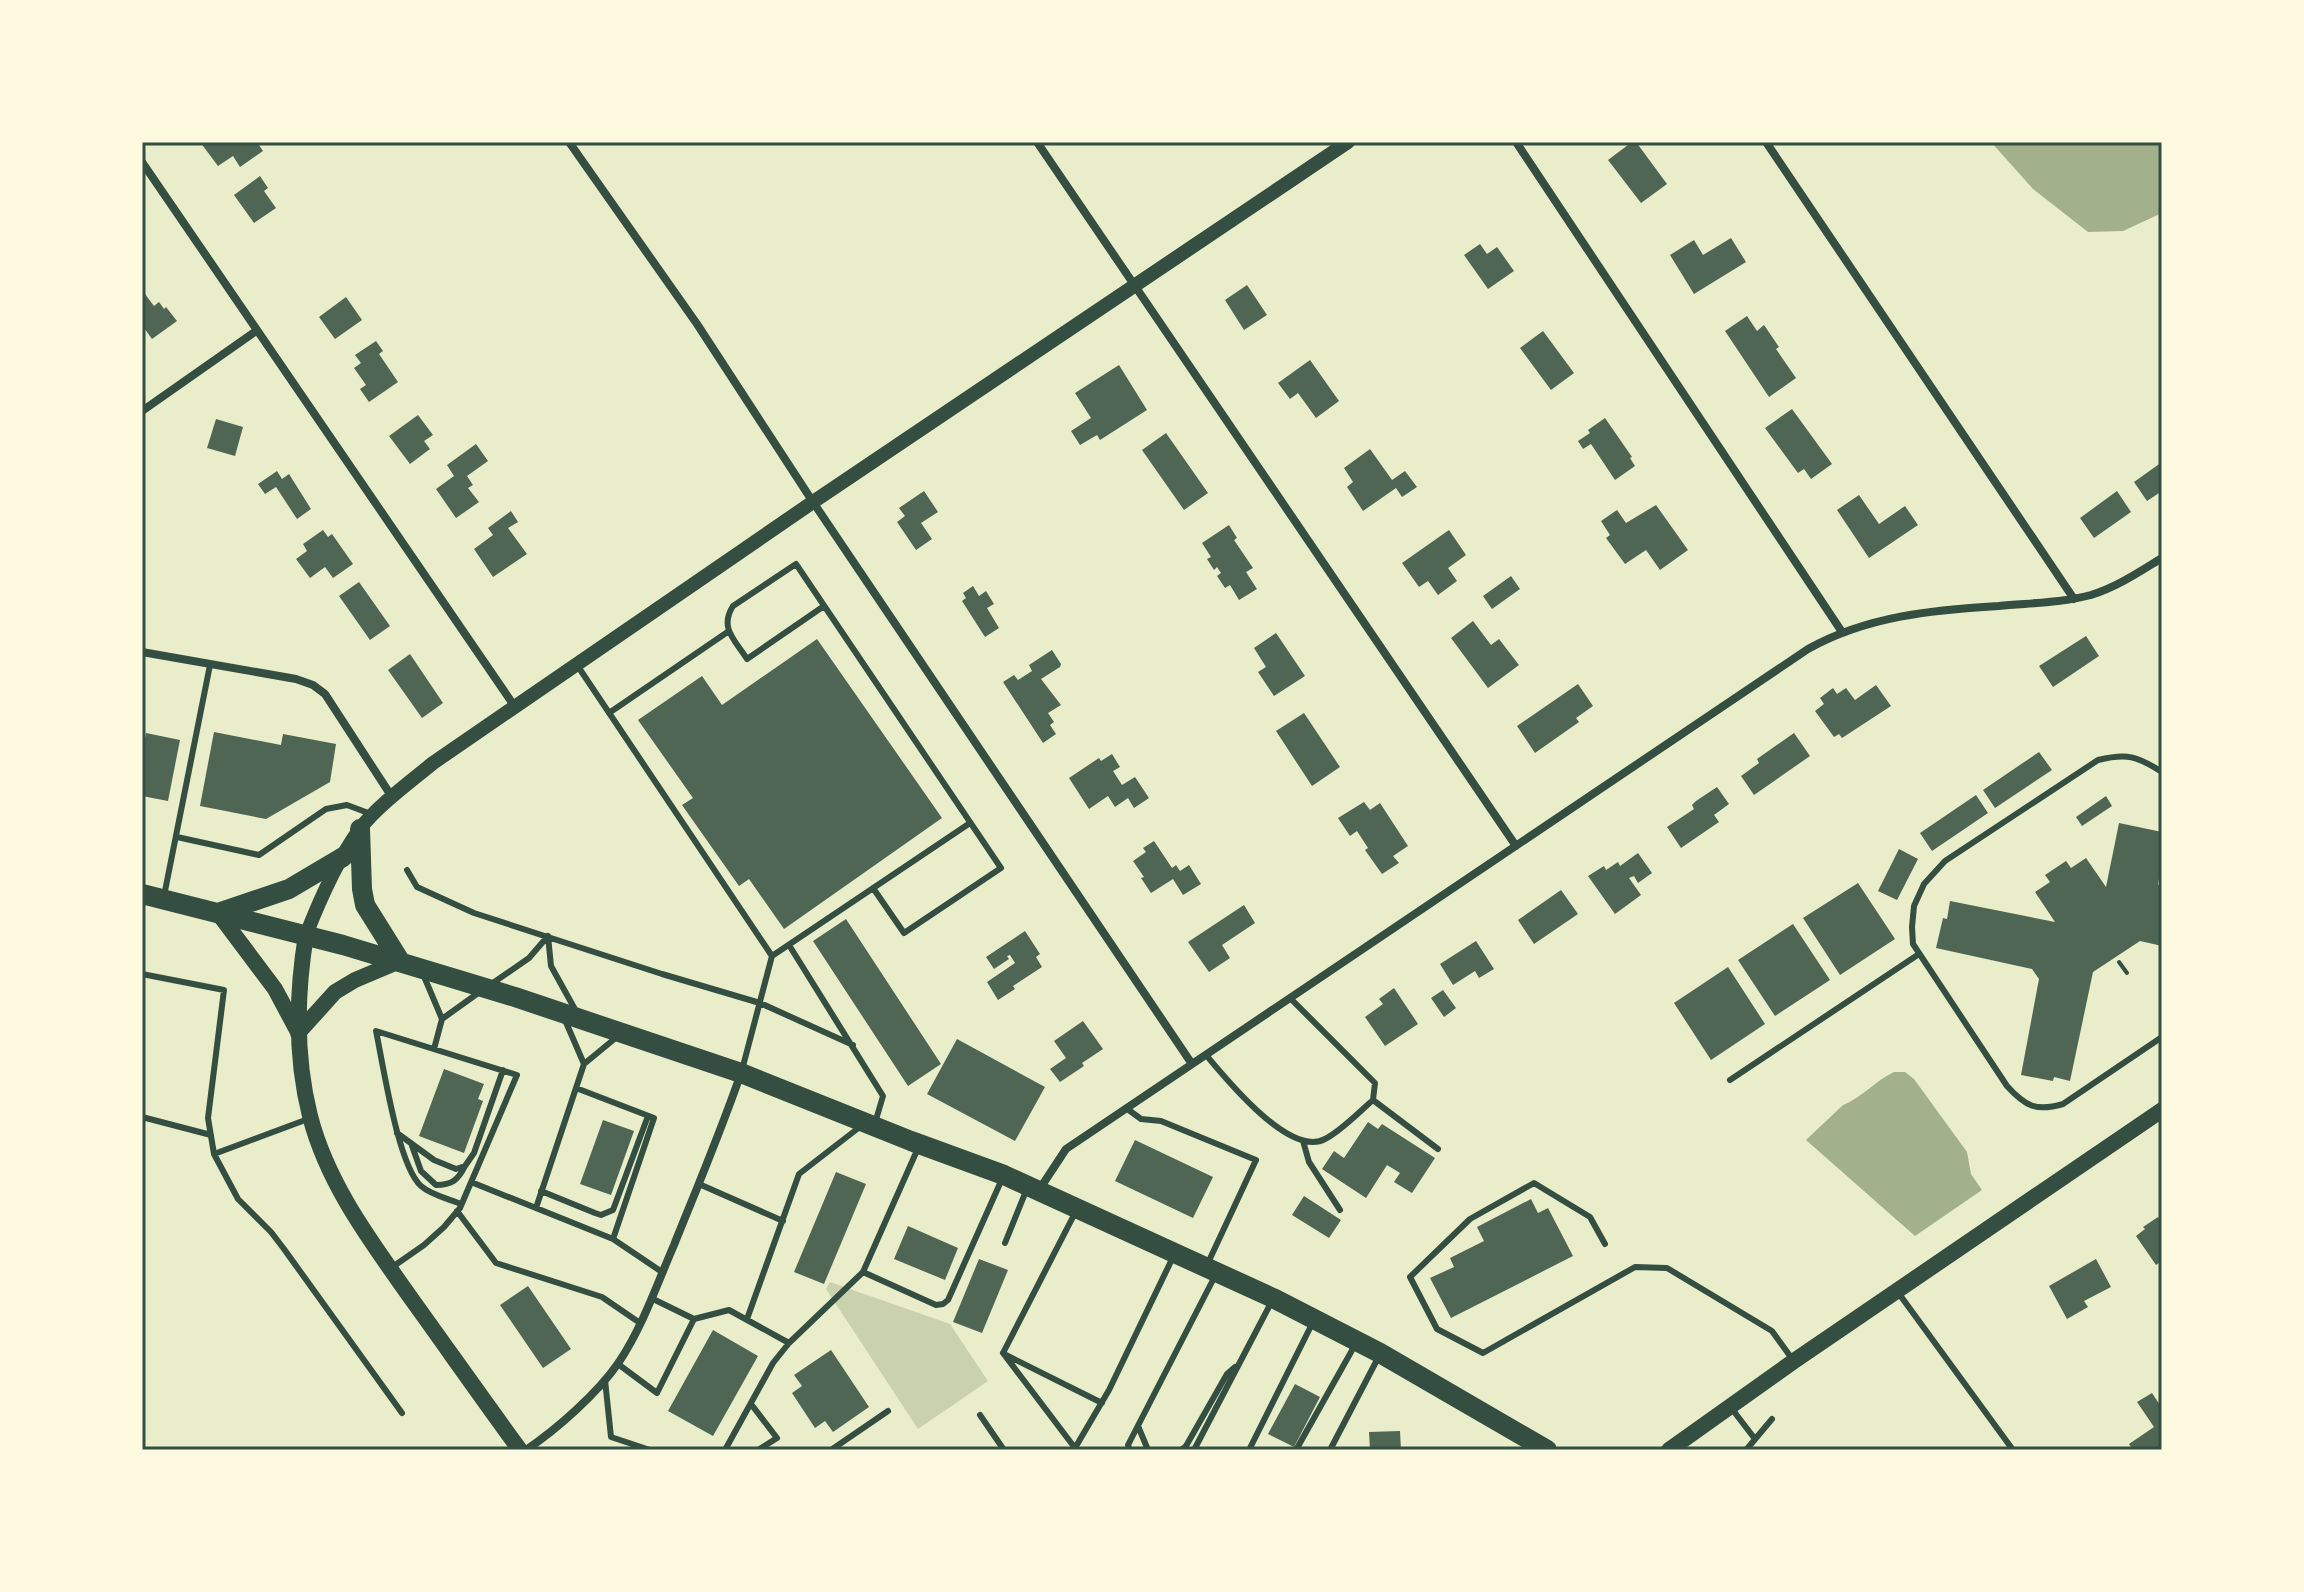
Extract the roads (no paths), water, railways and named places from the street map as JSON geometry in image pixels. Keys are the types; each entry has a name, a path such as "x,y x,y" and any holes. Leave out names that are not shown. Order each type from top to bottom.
{"main road":[{"path":"368,822 362,889 365,905 400,961"},
{"path":"218,913 289,889 343,857"},
{"path":"142,894 306,935 486,988 741,1073 1004,1175 1273,1298 1380,1353 1547,1450"},
{"path":"218,913 275,989 298,1033"},
{"path":"306,935 299,980 298,1047 310,1119 331,1172 354,1218 520,1450"},
{"path":"298,1033 335,992 400,961"},
{"path":"1669,1450 2162,1110"}],"street":[{"path":"569,142 697,324 813,502 1192,1064"},
{"path":"1037,142 1516,846"},
{"path":"306,935 324,889 368,822 433,763 813,502 1348,142"},
{"path":"1516,142 1842,632"},
{"path":"1766,142 2074,599"},
{"path":"142,162 515,707"},
{"path":"142,411 256,331"},
{"path":"1034,1188 1066,1149 1808,649 1842,632 1878,620 1932,610 2074,599 2125,581 2162,558"},
{"path":"142,652 296,679 313,685 325,694 392,797"},
{"path":"526,1450 551,1433 618,1364 662,1272 741,1073"}],"lane":[{"path":"824,606 747,659 726,627 727,616 733,606 796,564 1001,868 904,933 873,888"},
{"path":"609,713 729,631"},
{"path":"163,899 210,665"},
{"path":"577,665 772,956"},
{"path":"2162,772 2142,759 2117,755 2098,760 1945,861 1924,884 1914,906 1912,927 1913,944 1919,954 2007,1086 2021,1101 2030,1105 2048,1109 2063,1104 2162,1037"},
{"path":"177,837 259,855 333,806 347,805 368,822"},
{"path":"741,1073 772,956 970,823"},
{"path":"407,870 417,887 474,913 760,1003 853,1045"},
{"path":"442,1019 529,958 548,936"},
{"path":"548,936 551,966 571,1016 584,1064"},
{"path":"747,1319 799,1174 870,1125 883,1096 789,945"},
{"path":"1730,1080 1919,954"},
{"path":"420,967 442,1019 434,1049"},
{"path":"142,974 224,990 208,1118 214,1154 238,1199 271,1232 402,1413"},
{"path":"1206,1055 1244,1100 1293,1138 1310,1143 1325,1140 1373,1100 1375,1083 1290,998"},
{"path":"390,1269 424,1245 459,1208 517,1075 376,1031 397,1133 414,1178 423,1188 459,1208 496,1263 602,1297 640,1323"},
{"path":"536,1208 584,1064 622,1033"},
{"path":"411,1143 421,1171 436,1185 447,1185 458,1179 474,1153 503,1070"},
{"path":"576,1088 654,1118 613,1239"},
{"path":"1373,1100 1438,1149"},
{"path":"1126,1108 1141,1119 1161,1121 1256,1160 1212,1270 1128,1445 1130,1450"},
{"path":"541,1191 601,1215 613,1210 648,1116"},
{"path":"142,1117 211,1135"},
{"path":"214,1154 310,1119"},
{"path":"397,1133 434,1160 456,1169 465,1166"},
{"path":"1303,1141 1309,1162 1340,1210"},
{"path":"725,1450 773,1363 789,1343 863,1272 920,1144"},
{"path":"863,1272 936,1305 943,1304 948,1300 1004,1175"},
{"path":"471,1182 613,1239 662,1272"},
{"path":"1605,1244 1590,1217 1534,1183 1470,1219 1410,1277 1437,1329 1483,1353 1635,1267 1667,1268 1772,1331 1794,1361"},
{"path":"699,1184 783,1221"},
{"path":"1005,1243 1034,1188"},
{"path":"1003,1353 1078,1208"},
{"path":"1003,1353 1075,1448 1102,1403 1175,1253"},
{"path":"1897,1291 2013,1450"},
{"path":"651,1298 694,1319 729,1310 789,1343"},
{"path":"1194,1450 1273,1298"},
{"path":"618,1364 657,1393 694,1319"},
{"path":"1249,1450 1314,1319"},
{"path":"1296,1450 1357,1341"},
{"path":"1003,1353 1102,1403"},
{"path":"1330,1450 1380,1353"},
{"path":"1181,1450 1227,1374 1241,1361"},
{"path":"605,1380 611,1437 650,1450"},
{"path":"751,1404 777,1438 758,1450"},
{"path":"1730,1406 1755,1439"},
{"path":"831,1450 888,1411"},
{"path":"980,1415 1004,1450"},
{"path":"1746,1450 1772,1419"},
{"path":"1138,1426 1148,1450"}]}
